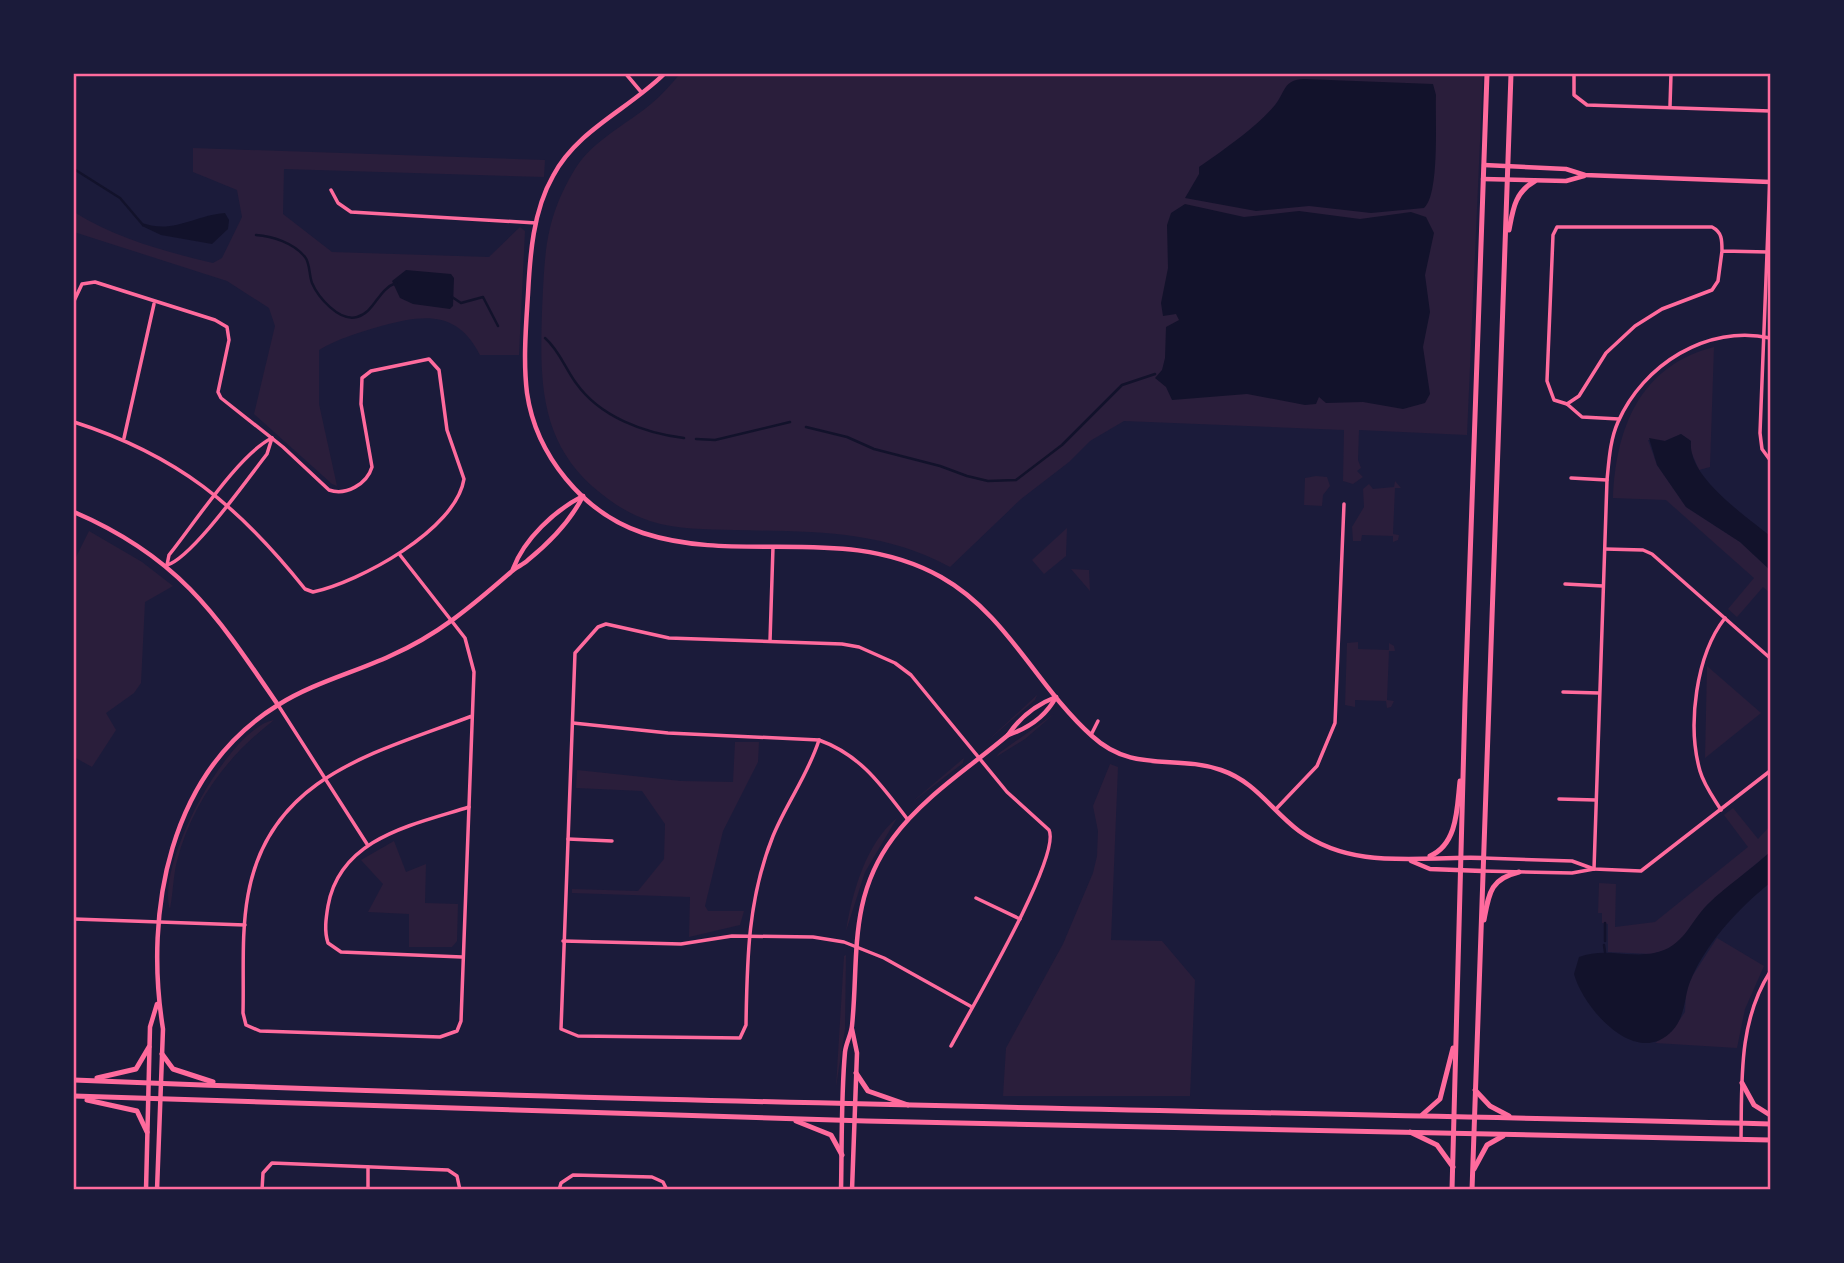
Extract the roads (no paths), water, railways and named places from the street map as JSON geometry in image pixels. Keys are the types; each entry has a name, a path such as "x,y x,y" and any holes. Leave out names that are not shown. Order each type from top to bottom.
{"main road":[{"path":"1452,1189 1463,761 1487,74"},
{"path":"1472,1189 1511,74"},
{"path":"1505,247 1516,199 1523,189 1535,181"},
{"path":"1430,856 1439,852 1450,838 1463,761"},
{"path":"1480,937 1488,900 1495,884 1501,877 1519,872"},
{"path":"1422,1115 1436,1105 1444,1089 1456,1034"},
{"path":"84,1080 136,1069 149,1047"},
{"path":"162,1054 173,1069 181,1074 226,1085"},
{"path":"856,1073 868,1091 914,1107"},
{"path":"74,1080 914,1107 1475,1116 1770,1125"},
{"path":"1742,1083 1754,1105 1770,1115"},
{"path":"1475,1090 1490,1106 1515,1118"},
{"path":"74,1097 843,1120 1454,1131 1770,1140"},
{"path":"74,1097 137,1111 147,1132"},
{"path":"786,1118 831,1135 842,1155"},
{"path":"1407,1130 1437,1145 1453,1167"},
{"path":"1473,1172 1487,1145 1508,1134"}],"street":[{"path":"626,74 642,93"},
{"path":"664,74 568,153 551,178 536,223 528,279 527,392 542,443 555,464 583,496 606,515 643,533 699,543 856,548 899,558 932,572 984,609 1091,735 1128,758 1204,765 1223,771 1254,788 1301,833 1336,850 1367,858 1410,861 1430,869 1572,873 1594,869 1645,870 1770,771"},
{"path":"1574,74 1574,95 1582,103 1770,111"},
{"path":"1670,107 1671,74"},
{"path":"1484,166 1566,169 1585,175 1770,182"},
{"path":"1483,179 1566,181 1585,175"},
{"path":"1770,176 1760,433 1762,449 1770,460"},
{"path":"331,190 338,203 351,212 536,223"},
{"path":"1567,404 1579,396 1606,353 1635,326 1662,309 1712,290 1718,281 1722,251 1722,239 1718,230 1712,227 1558,227 1553,235 1547,381 1554,400 1567,404 1582,417 1619,419"},
{"path":"1722,251 1768,252"},
{"path":"74,301 82,284 91,282 215,320 227,327 229,340 218,392 226,403 272,439 329,490 345,493 364,480 372,467 360,404 359,388 365,373 422,359 436,364 447,430 464,479 463,487 436,523 400,555 356,578 313,592 305,589 271,547 226,504 179,468 124,438 74,422"},
{"path":"124,438 154,303"},
{"path":"1594,869 1607,480 1611,443 1619,419 1648,377 1675,355 1716,339 1764,336 1770,338"},
{"path":"167,565 169,555 257,446 272,439"},
{"path":"167,565 178,562 267,453 272,439"},
{"path":"1571,478 1607,480"},
{"path":"157,1189 163,1029 158,1003 160,922 168,858 193,796 228,747 278,705 311,687 390,656 453,622 513,570 530,559 573,514 583,496"},
{"path":"513,570 522,550 564,506 583,496"},
{"path":"1276,809 1317,766 1335,723 1344,504"},
{"path":"74,512 105,526 167,565 216,615 278,705 367,844"},
{"path":"770,642 774,545"},
{"path":"1605,549 1643,550 1652,554 1770,658"},
{"path":"400,555 453,622 472,656 472,716 461,1021 457,1031 447,1037 250,1029 243,1020 247,896 261,850 290,806 343,766 472,716"},
{"path":"1565,584 1603,586"},
{"path":"1721,810 1700,772 1696,720 1702,660 1714,632 1725,618"},
{"path":"819,740 807,775 781,817 755,892 748,935 746,1025 740,1038 735,1040 565,1033 559,1022 575,653 579,645 602,625 669,638 842,644 895,663 924,688 1023,808 1051,835 1051,846 1020,919 951,1046"},
{"path":"1563,692 1600,693"},
{"path":"1008,735 1023,730 1049,711 1056,696"},
{"path":"841,1189 845,1054 852,1028 855,946 862,904 874,872 883,853 908,820 1008,735 1018,720 1040,703 1056,696"},
{"path":"1091,735 1098,721"},
{"path":"572,723 668,733 819,740 841,748 858,760 908,820"},
{"path":"1559,799 1596,800"},
{"path":"463,957 341,951 328,943 327,912 334,882 349,858 367,844 468,807"},
{"path":"74,810 74,842"},
{"path":"568,839 612,841"},
{"path":"1410,861 1430,856 1572,861 1594,869"},
{"path":"976,898 1020,919"},
{"path":"74,919 245,925"},
{"path":"563,941 697,944 748,935 813,937 855,946 884,958 972,1007"},
{"path":"1741,1140 1745,1035 1756,998 1770,972"},
{"path":"145,1189 150,1027 158,1003"},
{"path":"852,1028 856,1045 852,1189"},
{"path":"262,1189 262,1173 272,1163 448,1170 457,1176 460,1189"},
{"path":"368,1167 368,1189"},
{"path":"559,1189 566,1178 573,1175 652,1177 663,1182 667,1189"},
{"path":"922,1189 952,1189"},
{"path":"1538,1189 1588,1189"}],"waterway":[{"path":"74,169 120,198 143,225"},
{"path":"256,235 282,241 300,252 307,260 312,283 319,295 343,316 350,318 363,314 385,290 396,283"},
{"path":"452,297 461,303 483,297 498,326"},
{"path":"545,338 576,383 597,405 639,427 684,438"},
{"path":"806,427 847,437 874,449 967,476 988,481 1016,480 1062,445 1122,385 1155,374"},
{"path":"696,439 715,440 790,422"},
{"path":"1605,923 1605,941"},
{"path":"1604,945 1605,952"}]}
